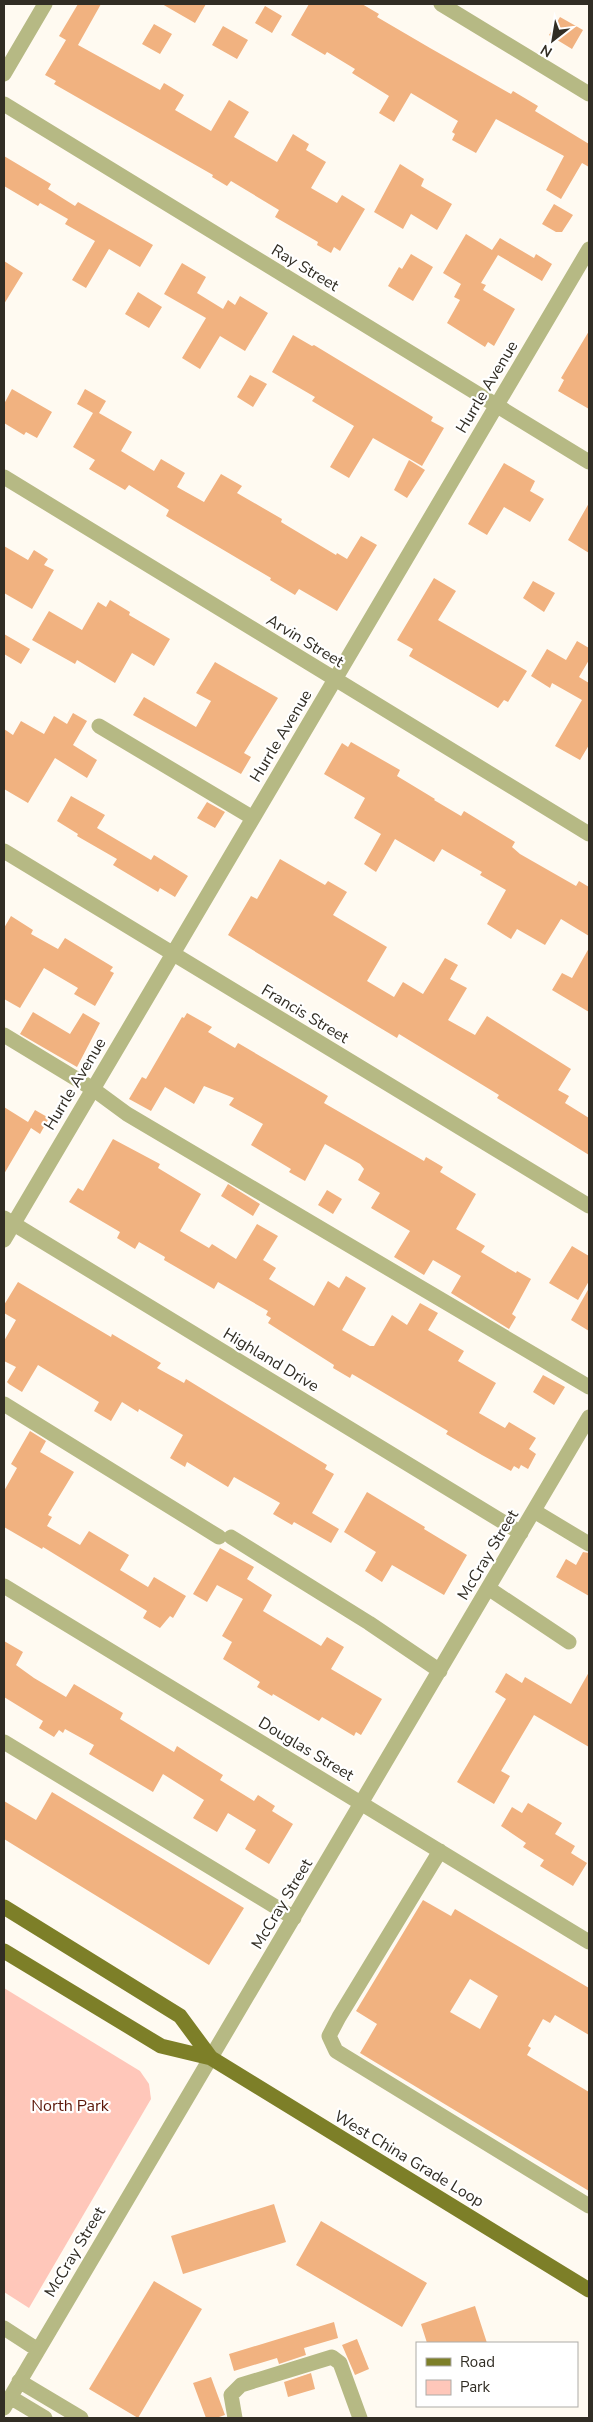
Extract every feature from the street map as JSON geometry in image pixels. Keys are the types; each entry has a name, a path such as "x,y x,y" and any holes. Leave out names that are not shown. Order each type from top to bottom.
{"main road":[{"name":"West China Grade Loop","path":"4,1907 180,2016 211,2058"},
{"name":"West China Grade Loop","path":"4,1951 161,2046 211,2058 589,2290"}],"street":[{"path":"4,74 45,4"},
{"path":"441,4 589,94"},
{"name":"Ray Street","path":"4,104 589,462"},
{"name":"Hurrle Avenue","path":"4,1240 9,1221 93,1089 589,249"},
{"name":"Arvin Street","path":"4,477 589,834"},
{"path":"99,726 253,818"},
{"name":"Francis Street","path":"4,851 589,1206"},
{"path":"4,1035 93,1089 136,1119 589,1387"},
{"name":"Highland Drive","path":"9,1221 521,1533"},
{"path":"4,1404 369,1623 440,1671"},
{"name":"McCray Street","path":"7,2403 589,1417"},
{"path":"534,1511 589,1544"},
{"name":"Douglas Street","path":"4,1586 588,1940"},
{"path":"488,1588 570,1642"},
{"path":"4,1742 294,1918"},
{"path":"440,1851 339,2017 329,2036 332,2045 336,2051 589,2206"},
{"path":"4,2328 38,2350"},
{"path":"235,2418 231,2395 241,2385 332,2356 340,2363 360,2418"},
{"path":"19,2381 81,2418"},
{"path":"7,2403 45,2418"}],"green space":[{"name":"North Park","path":"4,1988 140,2071 149,2084 151,2099 29,2308 4,2292"}],"building":[{"path":"78,4 101,4 78,45 160,90 164,83 184,95 175,110 211,131 229,100 249,112 234,137 277,162 293,134 309,144 306,150 326,162 311,188 337,203 342,195 365,209 340,251 334,247 331,253 317,245 318,242 275,217 279,210 231,181 227,186 212,177 213,175 54,84 56,81 45,75 66,40 59,36"},
{"path":"162,4 206,4 195,23"},
{"path":"309,4 362,4 379,14 377,17 430,48 511,94 513,91 538,106 535,111 589,144 589,167 582,163 561,199 546,190 564,156 496,119 476,153 452,140 455,134 452,132 458,121 411,93 394,122 379,113 389,96 352,73 355,69 327,52 325,55 291,35"},
{"path":"265,6 282,16 272,33 255,23"},
{"path":"560,17 583,30 572,49 549,35"},
{"path":"154,24 172,34 160,54 142,44"},
{"path":"223,26 248,40 237,59 212,45"},
{"path":"4,156 51,184 48,189 75,206 78,202 153,245 140,267 109,249 86,288 72,280 95,241 65,224 68,219 40,203 38,206 4,186"},
{"path":"400,164 424,179 421,186 452,204 437,230 411,214 403,229 374,212"},
{"path":"554,204 573,215 562,232 556,232 542,224"},
{"path":"466,234 492,250 500,238 534,258 536,254 552,264 542,281 498,255 481,283 486,285 483,290 515,309 494,346 488,342 485,347 447,323 460,300 454,297 461,284 443,273"},
{"path":"411,254 433,267 413,301 388,286 399,267 402,269"},
{"path":"4,261 23,273 4,304"},
{"path":"182,263 206,277 197,293 223,309 228,300 235,305 240,296 268,313 245,351 220,336 200,369 182,358 206,318 164,294"},
{"path":"138,292 162,307 149,328 125,314"},
{"path":"589,331 589,409 558,391 564,380 561,378"},
{"path":"293,335 312,346 314,345 433,417 431,421 444,428 422,466 373,438 349,478 330,467 354,426 312,401 315,397 272,372"},
{"path":"250,375 267,384 253,407 237,397"},
{"path":"12,389 52,412 37,438 26,432 24,435 4,423 4,404"},
{"path":"85,389 106,401 99,413 132,432 121,451 154,471 161,459 185,473 177,487 204,502 221,474 242,486 237,493 282,519 281,522 336,555 337,553 347,559 361,536 377,545 337,611 299,589 295,595 270,580 271,578 166,516 169,510 129,485 125,490 89,469 95,460 73,447 93,413 77,404"},
{"path":"409,460 425,470 407,498 394,490"},
{"path":"504,463 535,481 530,491 544,499 530,522 504,507 487,535 468,524"},
{"path":"589,503 589,553 568,540"},
{"path":"4,546 28,560 34,550 48,559 44,565 54,570 32,609 4,593"},
{"path":"434,578 456,591 438,620 527,671 508,702 504,700 498,708 409,656 413,649 397,640"},
{"path":"533,581 555,593 544,612 523,598"},
{"path":"110,600 130,612 129,615 170,639 154,666 132,653 115,683 77,660 75,664 32,640 49,611 82,630 98,602 106,607"},
{"path":"4,634 30,649 21,664 4,654"},
{"path":"577,641 589,648 589,660 579,677 589,683 589,745 580,760 555,746 582,700 552,683 550,688 531,676 547,649 566,660"},
{"path":"215,662 278,698 244,753 251,757 241,774 133,715 144,697 196,727 211,701 196,693"},
{"path":"73,713 87,721 73,745 97,760 87,778 55,758 28,803 4,789 4,729 13,735 21,721 44,734 54,716 67,724"},
{"path":"351,742 400,770 397,776 434,800 461,816 464,811 515,842 512,847 520,854 576,886 579,881 589,887 589,936 561,919 545,945 517,929 511,939 487,924 506,890 480,875 482,872 442,849 434,862 395,839 376,872 364,864 381,834 354,818 365,798 324,774 342,743 348,747"},
{"path":"71,796 105,815 97,828 151,860 154,855 188,876 175,897 160,888 158,892 113,865 117,859 77,836 78,834 57,821"},
{"path":"207,802 225,812 215,828 197,818"},
{"path":"280,859 325,885 328,881 347,892 333,915 387,947 367,981 394,997 403,982 423,994 445,958 458,965 450,979 467,988 448,1020 475,1035 487,1016 571,1069 558,1090 569,1096 565,1103 589,1118 589,1155 497,1098 499,1095 399,1034 397,1038 228,935 251,896 257,899"},
{"path":"11,916 33,930 31,934 58,949 65,938 113,967 110,971 114,973 95,1006 74,994 78,988 44,968 20,1008 4,999 4,928"},
{"path":"589,948 589,1012 552,990 562,973 572,978"},
{"path":"33,1012 70,1034 83,1013 100,1023 77,1067 20,1034"},
{"path":"187,1013 212,1027 208,1032 235,1048 238,1043 328,1096 324,1103 424,1161 426,1157 443,1167 440,1172 476,1194 456,1229 485,1246 481,1252 516,1273 517,1271 531,1279 512,1314 516,1317 509,1329 451,1293 461,1276 433,1260 424,1275 394,1257 410,1231 371,1208 380,1193 358,1180 364,1169 360,1164 325,1144 305,1181 289,1172 291,1169 251,1145 263,1124 229,1105 234,1098 204,1086 194,1104 165,1087 151,1111 129,1099 142,1077 146,1079 182,1017 184,1018"},
{"path":"4,1107 28,1122 35,1110 49,1118 40,1134 31,1128 4,1174"},
{"path":"113,1139 160,1164 158,1168 201,1194 180,1231 209,1248 212,1244 236,1259 257,1224 278,1236 263,1260 276,1268 269,1279 314,1306 328,1281 339,1288 346,1276 366,1288 342,1330 370,1346 374,1346 392,1315 407,1325 420,1303 438,1313 428,1330 464,1351 458,1361 496,1383 479,1413 505,1428 509,1422 536,1438 529,1449 536,1454 528,1469 521,1465 519,1469 514,1466 511,1471 482,1455 446,1434 448,1431 364,1381 352,1374 350,1378 333,1368 334,1365 268,1323 271,1318 266,1315 268,1311 218,1282 214,1289 164,1260 165,1257 139,1242 135,1249 117,1238 120,1232 69,1202 78,1188 83,1191"},
{"path":"228,1184 260,1204 253,1216 221,1196"},
{"path":"327,1190 342,1199 333,1214 318,1205"},
{"path":"572,1246 589,1256 589,1281 578,1300 549,1283"},
{"path":"18,1282 111,1337 112,1334 161,1363 157,1368 184,1383 186,1379 327,1465 325,1469 334,1474 312,1513 339,1529 331,1543 294,1522 292,1525 273,1514 280,1503 234,1477 228,1487 187,1462 185,1467 170,1458 183,1435 139,1409 138,1412 122,1402 111,1421 94,1411 99,1402 38,1365 22,1392 9,1384 7,1382 16,1367 4,1361 4,1341 16,1320 4,1313 4,1305"},
{"path":"589,1288 589,1331 571,1320"},
{"path":"543,1375 565,1387 554,1405 533,1392"},
{"path":"30,1431 46,1441 40,1452 74,1472 48,1515 52,1517 47,1526 80,1545 89,1531 129,1555 120,1570 148,1587 154,1577 186,1596 173,1618 170,1616 160,1628 143,1618 147,1611 43,1547 42,1549 4,1527 4,1491 17,1468 11,1464"},
{"path":"367,1492 467,1555 444,1595 392,1565 382,1582 365,1571 376,1552 344,1532"},
{"path":"220,1548 254,1567 247,1579 272,1595 263,1611 321,1646 327,1637 344,1647 331,1669 382,1699 361,1735 356,1732 354,1736 322,1717 319,1721 273,1694 272,1696 257,1687 260,1682 223,1659 232,1642 222,1636 243,1599 217,1585 207,1602 193,1594"},
{"path":"583,1552 589,1553 589,1596 556,1577 566,1559 576,1565"},
{"path":"4,1641 23,1652 16,1665 34,1678 66,1697 74,1684 123,1713 120,1719 174,1752 177,1746 223,1775 220,1780 254,1801 258,1795 275,1806 272,1811 293,1824 269,1864 245,1849 256,1830 228,1813 217,1832 193,1818 204,1800 163,1774 153,1792 89,1754 94,1745 65,1729 63,1733 59,1730 54,1737 39,1728 43,1721 4,1697"},
{"path":"589,1672 589,1747 534,1715 501,1771 510,1776 494,1804 457,1782 506,1699 495,1692 506,1673 522,1683 525,1677 571,1704"},
{"path":"52,1792 244,1908 209,1965 4,1839 4,1801 36,1820"},
{"path":"528,1803 562,1823 555,1834 575,1846 571,1853 587,1863 573,1886 540,1866 544,1860 523,1847 526,1843 501,1826 512,1807 522,1813"},
{"path":"423,1900 451,1916 455,1909 589,1988 589,2035 555,2015 550,2023 543,2019 528,2046 531,2048 527,2055 589,2092 589,2191 360,2053 377,2024 356,2011","holes":["470,1979 498,1996 480,2029 450,2012"]},
{"path":"274,2204 286,2242 183,2274 171,2236"},
{"path":"321,2221 427,2283 402,2327 296,2265"},
{"path":"154,2281 202,2309 138,2418 89,2389"},
{"path":"475,2306 487,2342 427,2342 421,2324"},
{"path":"334,2322 338,2338 304,2348 306,2355 279,2364 277,2358 234,2371 229,2354"},
{"path":"357,2339 369,2369 355,2375 342,2345"},
{"path":"311,2373 315,2389 288,2397 284,2382"},
{"path":"211,2377 225,2415 216,2418 206,2418 193,2383"}]}
